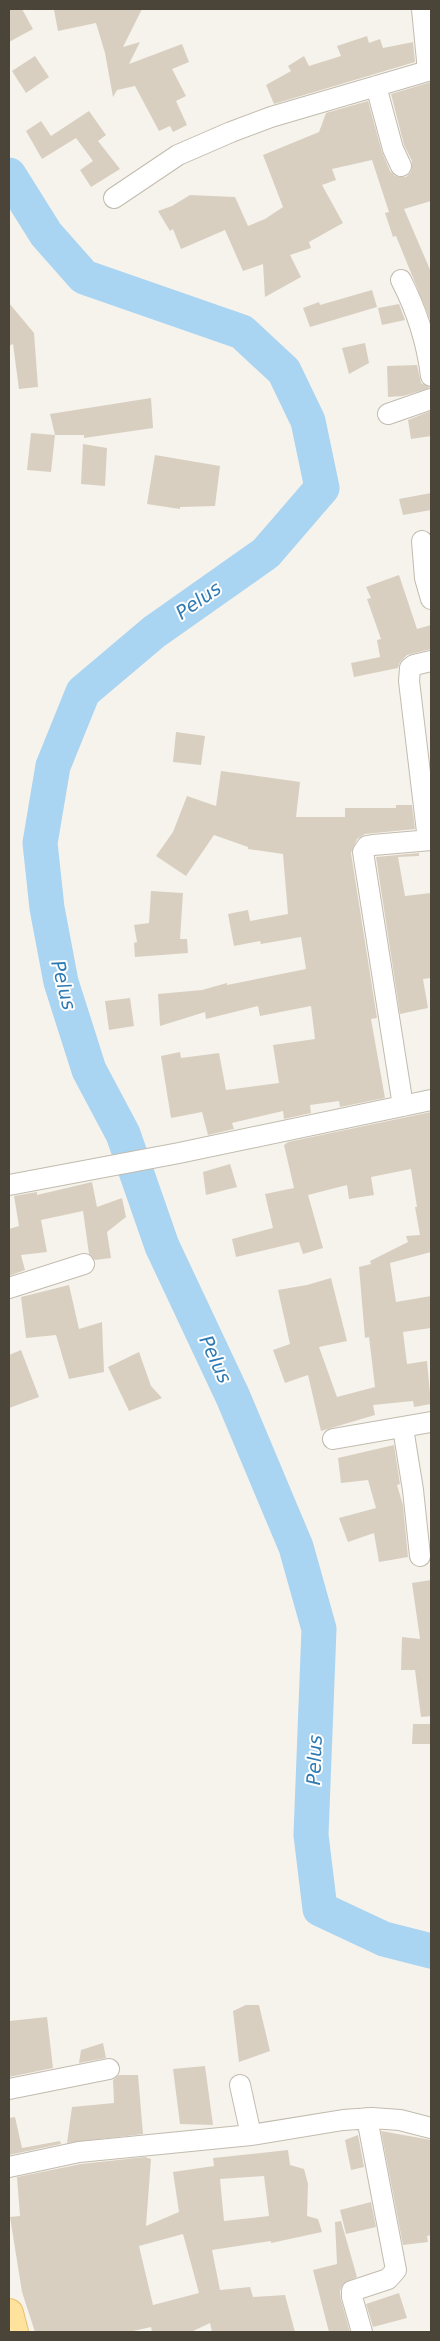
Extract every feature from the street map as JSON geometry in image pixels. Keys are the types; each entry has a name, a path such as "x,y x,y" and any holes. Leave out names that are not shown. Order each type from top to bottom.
{"main road":[{"path":"9,2313 14,2332"}],"street":[{"path":"114,198 178,155 231,132 271,117 429,70 422,9"},
{"path":"376,86 393,149 401,166"},
{"path":"401,280 411,300 429,358 431,376"},
{"path":"388,414 431,399"},
{"path":"422,541 425,578 431,599"},
{"path":"402,1106 363,852 367,846 430,840 409,681 410,668 414,665 431,661"},
{"path":"9,1185 179,1153 431,1100"},
{"path":"9,1288 84,1264"},
{"path":"334,1439 431,1422"},
{"path":"402,1428 413,1490 420,1556"},
{"path":"9,2089 109,2069"},
{"path":"240,2085 251,2135"},
{"path":"362,2332 352,2291 388,2279 396,2270 367,2118"},
{"path":"9,2167 79,2152 251,2135 367,2118 400,2120 431,2128"}],"building":[{"path":"9,9 22,9 33,29 9,42"},
{"path":"142,9 123,47 140,42 129,64 182,44 189,62 172,69 186,96 176,101 187,125 173,132 170,126 159,131 135,86 117,90 113,97 105,53 96,23 58,31 54,10"},
{"path":"367,36 369,43 380,39 383,48 413,42 415,62 274,104 266,85 291,71 288,66 304,56 309,66 341,56 337,46"},
{"path":"35,56 49,77 26,93 12,71"},
{"path":"431,82 431,201 404,209 431,272 431,322 396,236 393,237 385,213 389,212 372,160 332,169 336,180 322,185 343,223 309,242 311,248 290,255 301,277 265,297 263,264 243,271 225,230 181,249 173,229 170,231 158,211 172,206 190,195 235,197 248,226 265,219 283,207 263,155 319,132 326,113 368,101 382,152 390,171 395,176 406,177 411,172 412,161 404,145 391,94"},
{"path":"89,111 106,135 98,141 120,169 91,187 80,170 93,161 76,138 42,159 26,131 41,121 51,136"},
{"path":"372,290 377,307 310,327 303,308 319,302 320,305"},
{"path":"9,303 34,333 38,387 19,389 13,344 9,346"},
{"path":"399,304 405,320 382,325 378,308"},
{"path":"365,343 369,363 349,374 342,348"},
{"path":"417,365 421,383 430,388 403,396 388,397 387,366"},
{"path":"151,398 153,428 84,438 84,435 55,435 50,414"},
{"path":"431,411 431,436 411,439 408,420"},
{"path":"31,433 55,435 51,472 27,470"},
{"path":"83,444 107,448 105,486 81,484"},
{"path":"155,455 220,466 215,506 180,507 180,509 147,504"},
{"path":"431,493 431,510 403,515 399,499"},
{"path":"399,575 417,629 431,625 431,649 407,655 400,662 398,668 354,677 351,663 380,657 377,640 381,639 367,599 371,598 366,587"},
{"path":"176,732 205,736 201,765 173,762"},
{"path":"221,771 300,782 296,817 345,817 345,808 396,808 396,805 412,805 415,829 365,834 357,839 351,853 377,1018 371,1019 385,1098 340,1107 339,1101 310,1105 311,1113 284,1119 283,1111 232,1123 234,1129 208,1135 202,1112 171,1118 161,1056 180,1052 181,1058 219,1053 226,1090 279,1083 273,1045 315,1039 311,1006 260,1016 258,1006 206,1019 205,1012 160,1026 158,994 202,990 227,983 227,985 306,969 301,937 261,944 260,941 234,946 228,914 248,910 250,921 288,914 283,854 248,849 248,847 214,835 186,876 156,856 173,832 187,796 216,806"},
{"path":"419,853 419,856 398,857 405,896 431,893 431,978 423,979 428,1008 400,1014 376,857"},
{"path":"151,891 183,893 180,939 187,939 188,953 135,957 134,943 137,942 134,925 149,923"},
{"path":"130,998 134,1026 109,1030 105,1001"},
{"path":"431,1112 431,1252 390,1263 396,1302 431,1296 431,1328 403,1332 407,1364 427,1361 431,1404 414,1407 413,1401 373,1405 375,1415 321,1431 308,1375 285,1383 273,1350 290,1344 278,1290 307,1285 331,1278 347,1341 319,1347 337,1397 375,1387 369,1337 365,1338 359,1267 371,1264 370,1261 408,1242 406,1236 420,1235 411,1169 371,1177 374,1195 349,1199 347,1185 308,1195 323,1248 303,1254 299,1242 236,1257 232,1239 273,1228 265,1194 294,1188 284,1145 288,1142"},
{"path":"230,1164 237,1187 206,1195 203,1172"},
{"path":"92,1182 97,1207 122,1198 126,1217 107,1232 111,1258 95,1260 89,1254 83,1211 41,1220 47,1252 21,1255 25,1270 9,1276 9,1229 19,1226 14,1196 37,1192 37,1195"},
{"path":"69,1285 79,1329 102,1322 104,1372 69,1379 56,1335 26,1338 21,1297"},
{"path":"21,1350 39,1397 9,1408 9,1355"},
{"path":"139,1352 151,1386 162,1398 129,1411 108,1367"},
{"path":"394,1445 400,1484 397,1485 403,1505 408,1557 379,1562 374,1533 348,1542 339,1518 376,1508 368,1480 341,1483 338,1458"},
{"path":"431,1580 431,1716 421,1717 415,1670 401,1670 402,1637 420,1639 412,1583"},
{"path":"413,1724 431,1724 431,1744 412,1744"},
{"path":"246,2005 259,2005 270,2051 239,2062 233,2011"},
{"path":"47,2017 53,2068 9,2077 9,2021"},
{"path":"103,2043 106,2058 79,2063 81,2050"},
{"path":"205,2066 213,2125 180,2124 173,2069"},
{"path":"119,2075 138,2075 143,2134 67,2143 72,2107 114,2103 113,2080"},
{"path":"15,2117 22,2148 60,2141 61,2144 9,2155 9,2118"},
{"path":"381,2131 431,2140 431,2235 427,2236 428,2242 403,2245"},
{"path":"358,2135 364,2167 351,2170 345,2140"},
{"path":"288,2150 290,2165 304,2169 308,2184 307,2216 318,2219 322,2232 271,2243 271,2241 212,2250 220,2290 250,2287 253,2297 285,2295 295,2332 212,2332 210,2323 191,2332 152,2332 151,2327 129,2332 35,2332 22,2292 10,2217 20,2216 17,2177 81,2164 145,2157 151,2159 146,2226 179,2212 173,2172 214,2166 213,2158","holes":["264,2176 269,2216 224,2221 220,2179","183,2234 199,2293 153,2305 139,2246"]},
{"path":"371,2202 376,2227 346,2234 340,2210"},
{"path":"341,2221 357,2277 343,2284 340,2291 350,2332 329,2332 313,2270 337,2264 335,2222"},
{"path":"399,2293 407,2318 373,2327 366,2304"}],"waterway":[{"name":"Pelus","path":"9,175 46,234 84,277 242,332 284,371 308,421 322,488 266,553 154,632 83,692 53,766 40,843 47,908 61,982 89,1070 123,1134 162,1246 233,1397 296,1547 319,1629 311,1835 320,1909 384,1939 431,1951"}]}
